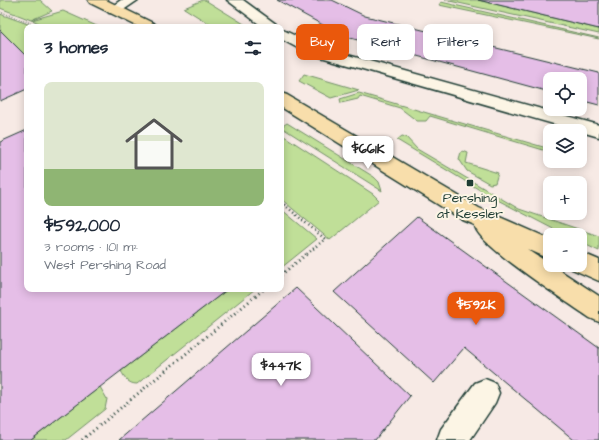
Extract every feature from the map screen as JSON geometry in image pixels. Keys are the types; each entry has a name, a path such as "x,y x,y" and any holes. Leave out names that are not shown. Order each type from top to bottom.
{"main road":[{"path":"95,0 144,24"},
{"path":"284,101 471,214 543,246"},
{"path":"471,214 514,253 599,310"},
{"path":"587,265 599,270"}],"lane":[{"path":"114,10 131,0"},
{"path":"234,0 269,24"},
{"path":"284,35 314,50 599,131"},
{"path":"452,440 485,393"}],"path":[{"path":"0,12 33,24"},
{"path":"284,205 324,239 284,272"},
{"path":"82,440 260,292"}],"green space":[{"path":"0,0 40,0 52,11 31,20 0,8"},
{"path":"205,0 244,24 209,24 184,8"},
{"path":"445,0 478,0 599,29 599,34"},
{"path":"441,2 599,38 599,39 439,5"},
{"path":"63,11 92,24 41,24 32,20"},
{"path":"0,14 28,24 24,24 24,54 0,30"},
{"path":"304,74 359,90 331,98 299,81"},
{"path":"359,93 543,147 543,150 430,116 426,121 417,121 400,108 360,96 358,99 341,103 340,99"},
{"path":"287,123 374,177 379,182 382,191 284,129 284,125"},
{"path":"284,136 373,194 379,200 330,240 284,202"},
{"path":"402,136 406,137 417,149 519,209 543,217 543,220 552,220 575,228 552,228 488,195 397,140"},
{"path":"463,151 468,153 466,163 498,173 495,183 490,184 467,171 459,159 461,152"},
{"path":"284,212 317,239 284,266"},
{"path":"587,232 599,236 599,251 587,245"},
{"path":"224,292 251,292 137,384 131,383 127,380 121,371"},
{"path":"100,387 107,399 105,409 66,440 31,440"}],"building":[{"path":"277,0 332,0 365,16 398,24 357,24 357,40 349,38 349,24 321,24"},
{"path":"478,0 599,0 599,29"},
{"path":"415,28 423,30 423,58 415,55"},
{"path":"0,30 24,54 24,90 0,101"},
{"path":"493,47 599,73 599,105 587,102 587,72 543,72 543,90 432,60 493,60"},
{"path":"24,131 24,292 224,292 31,440 0,440 0,142"},
{"path":"417,217 599,348 599,440 574,440 464,348 434,383 334,292"},
{"path":"296,288 410,396 375,440 119,440"}],"place":[{"name":"Pershing at Kessler","path":"470,183"}]}
